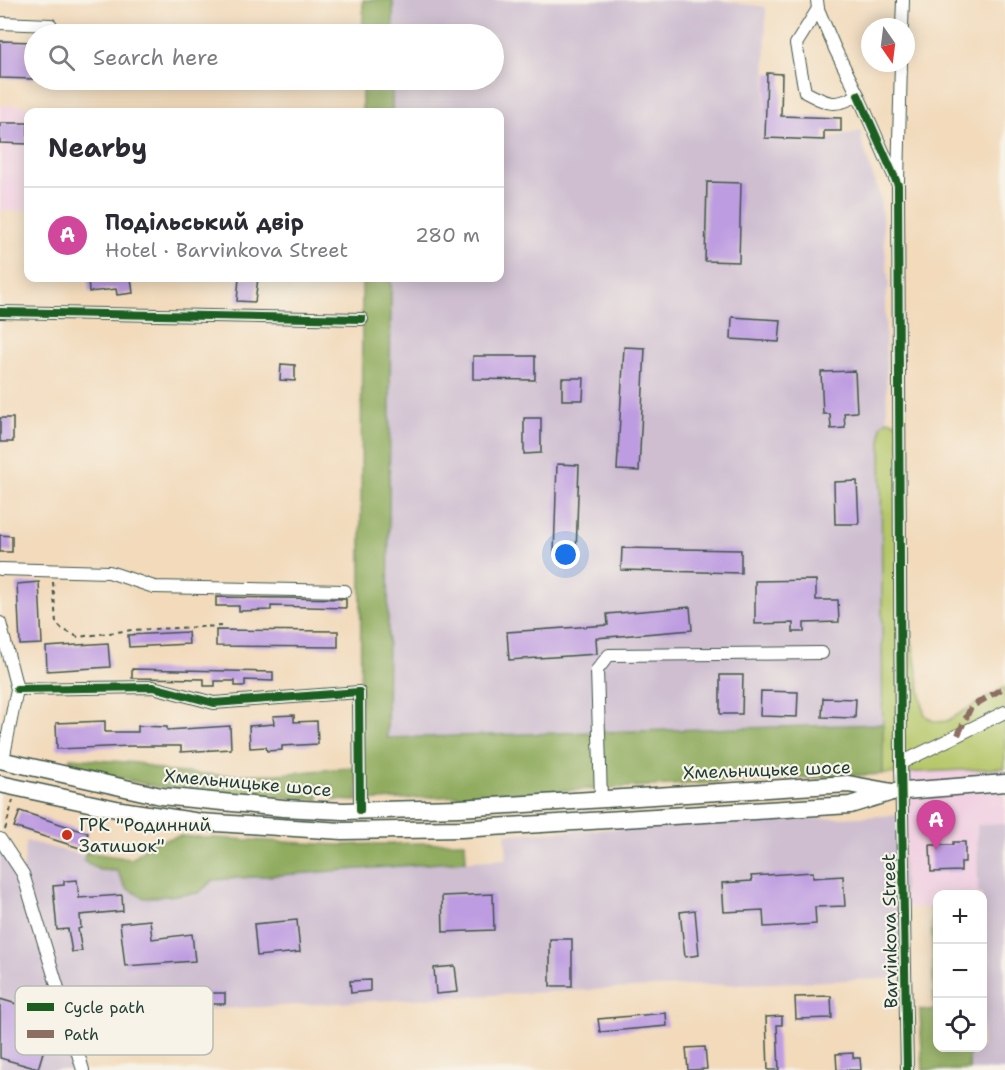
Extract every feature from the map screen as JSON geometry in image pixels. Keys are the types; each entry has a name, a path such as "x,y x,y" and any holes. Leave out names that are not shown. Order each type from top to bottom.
{"highway":[{"name":"Хмельницьке шосе","path":"1,764 161,796 284,808 360,810 459,808 848,784 897,791"},
{"path":"897,791 1005,783"},
{"name":"Хмельницьке шосе","path":"0,784 121,810 200,822 342,831 461,829 850,805 897,791"}],"street":[{"path":"902,18 903,0"},
{"path":"818,5 796,44 805,92 824,102 842,104 858,94"},
{"path":"818,5 898,186"},
{"path":"0,23 26,24"},
{"name":"Barvinkova Street","path":"901,72 898,186 901,763 897,791 908,1070"},
{"path":"0,312 362,319"},
{"path":"0,569 109,572 154,587 345,591"},
{"path":"0,623 17,689 1,764"},
{"path":"601,798 597,670 609,655 822,653"},
{"path":"17,689 153,687 214,703 359,692 360,810"},
{"path":"901,763 1005,712"},
{"path":"1,843 23,874 57,986"},
{"path":"77,1055 82,1070"}],"path":[{"path":"52,570 56,623 62,629 78,637 132,630 220,626"},
{"path":"8,816 13,800"}],"shaded area":[{"path":"393,0 715,0 766,7 765,138 824,140 861,131 862,142 880,198 889,286 885,299 887,420 881,426 883,724 386,738 391,282 504,282 504,108 392,108 392,90 504,90 504,24 393,24"},
{"path":"0,105 114,108 24,108 24,211 0,211"},
{"path":"1005,700 1005,824 977,825 978,890 933,890 933,908 905,908 902,773 951,770"},
{"path":"902,815 907,978 607,989 213,1009 213,986 15,986 15,1055 78,1055 83,1070 0,1070 0,839 23,873 26,841 78,854 130,861 133,880 507,859 505,834"},
{"path":"1005,824 1005,1070 969,1070 969,1052 987,1052 987,890 978,890 977,825"}],"green space":[{"path":"363,0 393,0 393,24 363,24"},
{"path":"362,90 392,90 392,108 362,108"},
{"path":"362,282 391,282 387,738 883,724 883,774 360,801"},
{"path":"887,420 899,423 900,570 924,713 934,721 947,721 1005,687 1005,768 883,774 881,426"},
{"path":"70,758 138,763 167,772 220,775 279,774 357,767 357,801 334,800 333,786 318,786 319,800 159,787 68,767"},
{"path":"180,836 339,845 465,842 466,861 213,880 199,893 144,898 126,888 117,871 99,870 84,861 86,852 132,859 151,843"},
{"path":"931,908 933,908 933,976"},
{"path":"920,1010 933,1010 933,1052 969,1052 969,1070 923,1070"}],"building":[{"path":"0,41 24,42 24,79 0,78"},
{"path":"767,73 782,74 781,116 841,118 841,131 824,131 824,140 765,138"},
{"path":"0,123 24,123 24,144 0,143"},
{"path":"707,182 741,183 739,262 705,261"},
{"path":"88,282 132,282 133,293 117,295 116,289 89,292"},
{"path":"239,282 258,282 255,302 237,301"},
{"path":"732,317 781,320 779,342 731,339"},
{"path":"624,347 645,348 639,471 617,470"},
{"path":"473,356 535,356 535,380 473,379"},
{"path":"281,364 295,365 295,381 280,380"},
{"path":"855,371 857,412 844,413 845,428 831,429 830,414 823,414 821,372"},
{"path":"562,378 584,378 583,400 562,400"},
{"path":"0,418 13,418 13,442 0,442"},
{"path":"524,418 541,418 541,453 524,454"},
{"path":"557,464 579,465 576,555 554,554"},
{"path":"857,481 859,524 835,524 834,482"},
{"path":"0,535 12,536 12,552 0,552"},
{"path":"622,548 741,550 741,573 621,570"},
{"path":"816,580 816,600 838,600 839,622 804,623 804,632 793,632 793,623 755,624 755,581"},
{"path":"39,582 42,644 20,645 17,584"},
{"path":"216,597 346,599 346,608 271,606 271,610 239,611 239,606 216,606"},
{"path":"690,607 692,630 596,638 597,654 509,660 507,632 608,625 607,614"},
{"path":"216,630 338,631 338,647 216,646"},
{"path":"188,632 189,644 129,647 128,635"},
{"path":"108,643 110,667 47,671 46,647"},
{"path":"132,669 273,672 273,681 245,680 245,686 235,686 235,681 215,681 215,686 204,686 204,679 132,678"},
{"path":"720,675 743,675 742,714 720,714"},
{"path":"761,691 798,692 797,717 760,716"},
{"path":"823,698 856,699 855,718 822,717"},
{"path":"294,715 294,722 317,721 318,744 282,746 282,750 267,751 266,747 250,748 249,726 274,724 273,716"},
{"path":"105,721 105,732 138,732 138,726 167,727 167,730 230,726 231,749 181,752 181,746 131,746 57,749 56,723"},
{"path":"20,811 88,833 83,849 14,827"},
{"path":"953,842 965,842 965,862 961,862 961,871 931,872 930,845 953,845"},
{"path":"813,872 813,878 843,876 845,906 815,907 816,924 764,927 763,910 724,912 722,883 752,881 751,876"},
{"path":"77,880 79,898 122,895 123,911 80,915 81,928 78,929 82,951 72,952 68,929 57,930 53,886 64,885 64,881"},
{"path":"493,894 494,930 443,932 442,896"},
{"path":"695,910 699,955 685,957 680,912"},
{"path":"150,920 152,939 192,934 195,961 125,966 120,923"},
{"path":"297,920 300,952 257,956 254,924"},
{"path":"550,939 572,939 572,986 550,986"},
{"path":"455,966 458,992 436,994 434,968"},
{"path":"370,980 370,991 351,993 350,981"},
{"path":"213,993 225,993 225,1004 213,1004"},
{"path":"831,996 832,1018 796,1019 795,997"},
{"path":"0,999 15,1003 15,1055 42,1055 38,1069 0,1058"},
{"path":"666,1013 667,1026 600,1032 598,1019"},
{"path":"782,1016 782,1025 777,1025 779,1070 768,1070 766,1017"},
{"path":"705,1047 707,1069 688,1070 686,1048"},
{"path":"853,1053 853,1058 860,1058 861,1070 837,1070 836,1054"}],"marked path":[{"path":"958,735 971,707 1005,687"}],"cycle path":[{"path":"858,95 898,185 901,763 907,1070"},
{"path":"0,312 362,319"},
{"path":"17,689 153,687 214,703 359,692 360,810"}],"place":[{"name":"ГРК \"Родинний Затишок\"","path":"67,835"},
{"name":"Подільський двір","path":"936,850"}]}
